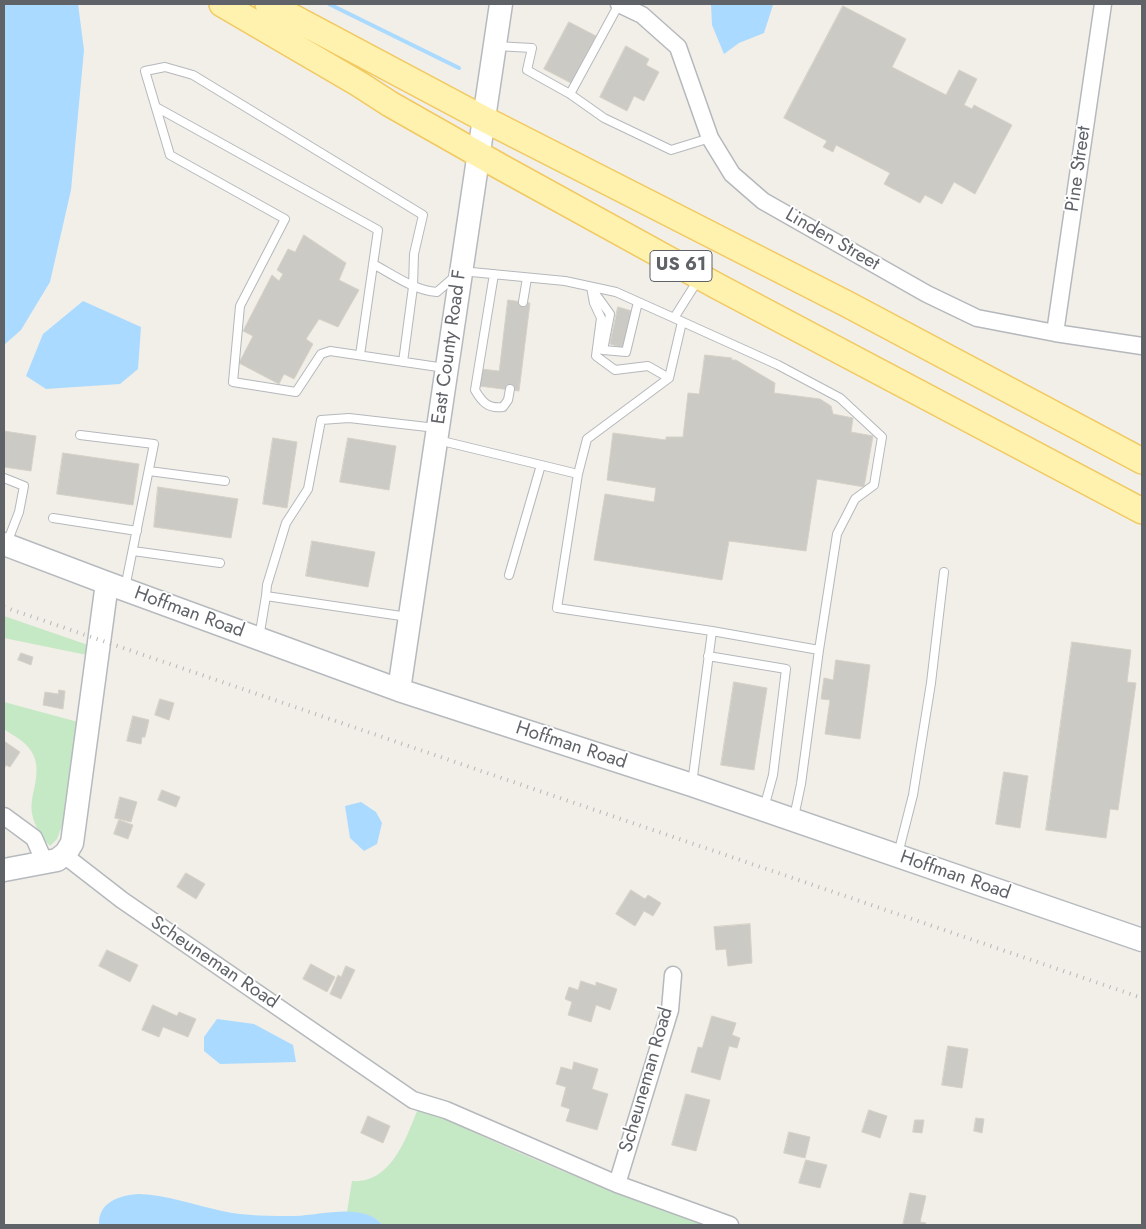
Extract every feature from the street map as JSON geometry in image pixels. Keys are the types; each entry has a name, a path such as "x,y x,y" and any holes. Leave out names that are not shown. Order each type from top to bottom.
{"main road":[{"name":"US 61","path":"268,4 484,119 847,304 1142,460"},
{"name":"US 61","path":"225,5 390,104 700,277 1142,511"}],"street":[{"name":"East County Road F","path":"399,690 501,4"},
{"name":"Linden Street","path":"619,4 642,15 678,47 710,138 732,174 763,201 890,274 977,318 1055,333 1142,346"},
{"name":"Pine Street","path":"1055,333 1103,4"},
{"name":"Hoffman Road","path":"5,544 399,690 692,785 1142,940"},
{"path":"4,870 55,859 69,848 74,834 116,586"},
{"path":"4,816 34,838 55,859"},
{"name":"Scheuneman Road","path":"55,859 122,900 414,1100 446,1110 617,1184 730,1225"},
{"name":"Scheuneman Road","path":"617,1184 670,1010 673,975"}],"lane":[{"path":"570,94 619,4"},
{"path":"494,46 532,48 527,70 570,94 604,118 670,150 710,138"},
{"path":"403,362 413,287 414,254 424,215 192,75 165,68 145,71 170,155 285,219 240,306 233,382 296,392 321,354 330,351 403,362 447,368"},
{"path":"156,107 378,230 360,355"},
{"path":"373,264 423,291 437,292 461,271 565,281 616,292 778,366 840,398 882,437 874,485 855,499 837,534 801,784 793,820"},
{"path":"494,274 475,390 482,402 495,408 503,407 508,400 510,389"},
{"path":"674,318 700,277"},
{"path":"523,302 527,278"},
{"path":"591,287 610,314 603,350 626,352 638,302"},
{"path":"591,287 594,303 601,318 596,356 615,370 648,366 669,378"},
{"path":"682,322 669,378 587,439 578,474 557,608 819,650"},
{"path":"259,639 267,585 286,523 308,489 321,420 349,418 437,434 578,474"},
{"path":"80,436 154,444 132,551 116,586"},
{"path":"509,575 541,465"},
{"path":"149,471 225,481"},
{"path":"5,544 19,512 24,486 6,479"},
{"path":"53,518 137,531"},
{"path":"132,551 220,562"},
{"path":"898,856 913,795 931,683 944,572"},
{"path":"266,596 410,618"},
{"path":"692,785 712,632"},
{"path":"708,656 786,669 773,775 763,810"}],"green space":[{"path":"4,616 88,645 87,655 4,638"},
{"path":"4,702 78,722 64,820 57,839 50,846 42,837 33,819 31,806 36,780 35,760 27,745 4,729"},
{"path":"419,1106 560,1170 704,1225 383,1225 367,1215 347,1212 352,1181 366,1180 378,1175 388,1166 403,1144"}],"water":[{"path":"4,4 78,4 84,50 71,190 50,282 21,330 4,345"},
{"path":"711,4 773,5 764,33 739,43 724,54 712,25"},
{"path":"83,301 141,327 138,369 120,384 46,389 26,376 43,334"},
{"path":"361,802 376,812 382,823 377,844 364,851 350,838 345,806"},
{"path":"217,1019 254,1024 293,1045 296,1062 220,1064 204,1051 204,1037"},
{"path":"139,1194 160,1196 231,1213 249,1215 295,1216 329,1212 353,1212 375,1218 383,1225 99,1225 102,1211 106,1205 118,1198"}],"building":[{"path":"843,6 906,39 892,67 946,95 959,70 977,79 964,105 972,109 974,105 1012,125 975,194 954,182 942,204 925,195 920,203 884,184 890,173 836,145 833,152 823,147 827,141 784,118"},
{"path":"569,22 596,36 571,83 544,69"},
{"path":"626,46 649,59 646,65 659,72 644,101 634,96 627,111 600,97"},
{"path":"304,235 346,263 339,280 359,290 338,327 319,319 306,339 313,344 294,379 284,374 279,384 239,363 253,336 243,331 272,275 279,281 283,274 277,270 288,249 295,252"},
{"path":"508,300 530,303 519,391 479,386 481,369 499,371"},
{"path":"618,307 632,311 624,348 610,344"},
{"path":"705,355 736,360 775,383 774,393 820,399 831,406 833,414 853,418 851,432 873,436 864,487 817,479 806,551 729,541 722,580 594,560 605,494 654,502 656,488 607,480 613,433 666,440 666,437 683,437 688,393 699,394"},
{"path":"4,431 36,436 31,471 4,467"},
{"path":"273,438 297,442 287,508 263,504"},
{"path":"348,438 396,446 389,490 340,482"},
{"path":"63,453 139,464 133,505 57,494"},
{"path":"158,487 238,499 231,538 154,527"},
{"path":"312,541 375,552 368,587 306,576"},
{"path":"1072,642 1131,650 1127,682 1136,683 1118,810 1110,809 1106,838 1046,830"},
{"path":"21,653 33,657 31,665 18,660"},
{"path":"836,660 870,665 860,739 825,734 830,700 821,699 824,678 833,680"},
{"path":"734,682 767,688 754,770 721,765"},
{"path":"59,690 65,691 63,709 43,705 45,692 58,694"},
{"path":"160,699 174,703 169,720 155,715"},
{"path":"133,716 149,720 145,737 142,737 141,744 127,741"},
{"path":"4,741 20,752 10,767 6,765 4,769"},
{"path":"1004,772 1028,776 1020,828 996,824"},
{"path":"162,790 180,797 176,807 158,800"},
{"path":"120,797 137,802 131,822 115,818"},
{"path":"119,820 133,825 128,839 114,834"},
{"path":"186,873 205,884 196,899 177,887"},
{"path":"631,890 645,899 648,895 661,903 653,916 644,911 635,926 616,914"},
{"path":"750,924 752,963 728,966 726,949 716,950 714,927"},
{"path":"107,950 138,965 130,982 99,966"},
{"path":"311,964 335,977 327,992 303,979"},
{"path":"346,966 355,970 341,999 330,994 338,975 341,977"},
{"path":"581,981 596,986 596,982 617,989 610,1010 596,1005 591,1022 568,1015 572,1002 565,999 569,987 578,990"},
{"path":"153,1005 177,1016 179,1012 196,1019 188,1037 163,1027 159,1037 142,1030"},
{"path":"712,1016 736,1023 732,1035 740,1038 737,1048 729,1046 720,1080 691,1072 698,1047 702,1048"},
{"path":"948,1046 968,1049 962,1088 942,1085"},
{"path":"574,1062 598,1069 592,1089 608,1094 597,1130 566,1121 570,1109 561,1106 566,1087 556,1084 561,1067 572,1070"},
{"path":"686,1094 710,1100 696,1151 672,1145"},
{"path":"869,1110 887,1116 880,1138 862,1132"},
{"path":"368,1116 390,1126 383,1143 361,1133"},
{"path":"976,1118 984,1119 982,1133 974,1131"},
{"path":"915,1120 924,1120 922,1133 913,1132"},
{"path":"789,1132 810,1137 805,1158 784,1153"},
{"path":"806,1160 827,1165 820,1188 799,1183"},
{"path":"910,1193 926,1196 920,1222 926,1223 925,1225 903,1225"}],"waterway":[{"path":"329,4 459,68"}],"railway":[{"path":"4,607 1142,998"}]}
